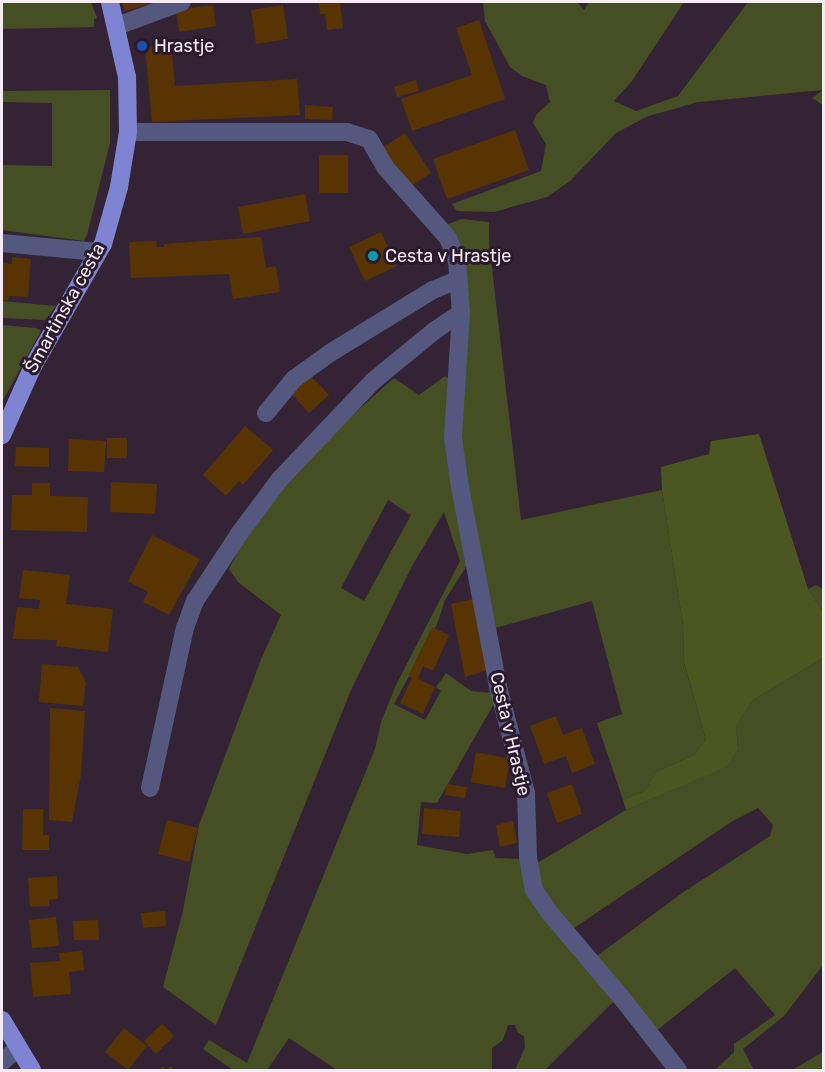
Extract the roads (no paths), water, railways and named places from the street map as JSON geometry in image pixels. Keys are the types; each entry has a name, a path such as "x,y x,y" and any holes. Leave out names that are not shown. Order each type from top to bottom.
{"main road":[{"name":"Šmartinska cesta","path":"2,435 33,366 98,252 118,187 128,132 127,77 110,2"},
{"path":"2,1020 32,1071"}],"street":[{"path":"117,26 182,2"},
{"name":"Cesta v Hrastje","path":"128,132 347,132 369,139 385,168 448,238 457,260 461,313 453,438 460,487 498,687 526,793 528,857 534,890 549,912 625,1002 678,1071"},
{"path":"2,243 98,252"},
{"path":"266,413 294,379 330,353 433,290 458,280"},
{"path":"150,788 184,628 195,600 280,479 373,381 434,330 461,313"},
{"path":"2,1062 17,1049"}],"place":[{"name":"Hrastje","path":"142,46"},
{"name":"Cesta v Hrastje","path":"373,256"}]}
